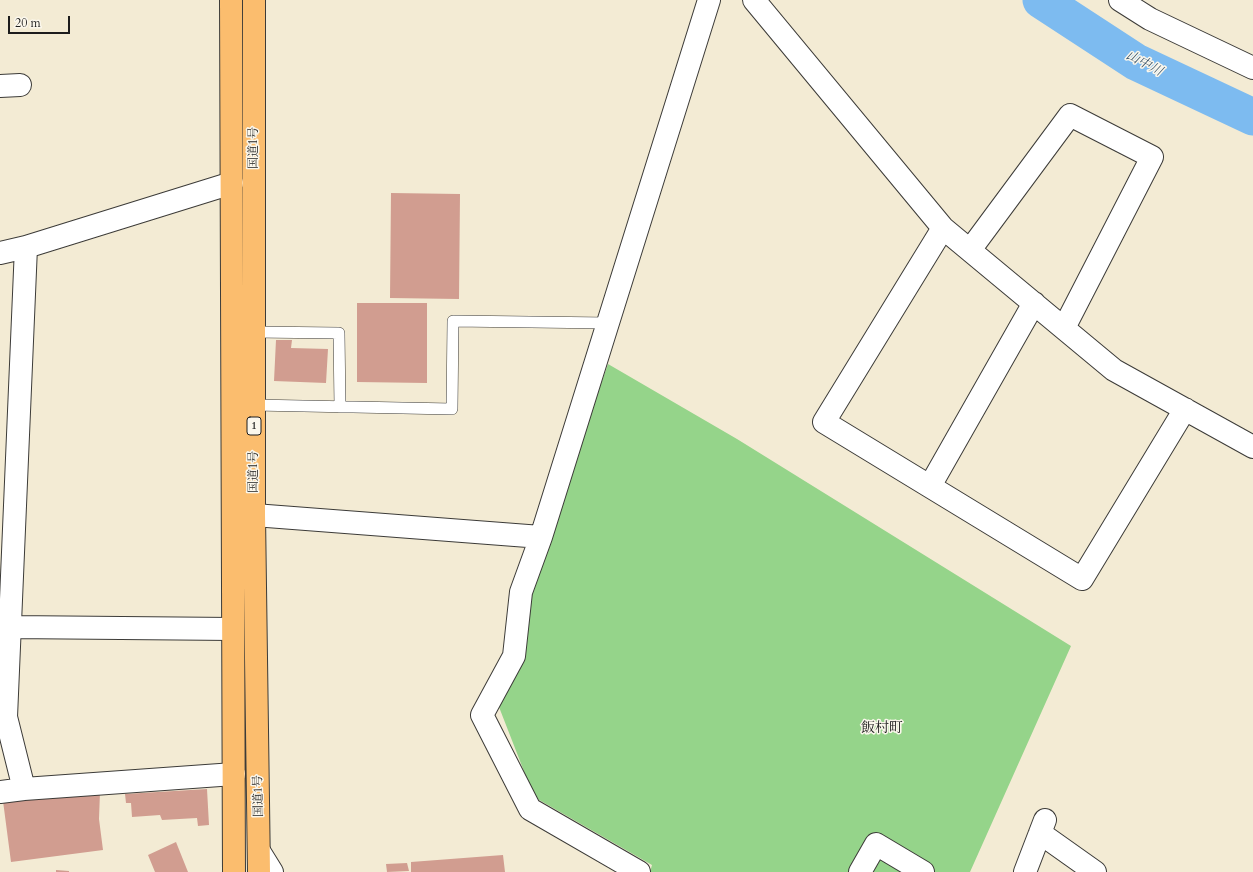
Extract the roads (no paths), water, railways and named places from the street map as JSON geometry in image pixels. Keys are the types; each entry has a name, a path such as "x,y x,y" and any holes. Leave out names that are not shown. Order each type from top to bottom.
{"highway":[{"name":"国道1号","path":"231,0 234,872"},
{"name":"国道1号","path":"254,0 254,515 259,862"}],"street":[{"path":"639,872 530,809 482,715 514,656 521,592 541,537 709,0"},
{"path":"754,0 943,228 1114,370 1253,447"},
{"path":"1120,0 1150,19 1253,68"},
{"path":"970,250 1070,115 1152,157 1064,328"},
{"path":"0,253 26,247 232,183"},
{"path":"943,228 824,422 1082,579 1185,409"},
{"path":"24,789 6,717 26,247"},
{"path":"930,486 1034,303"},
{"path":"254,515 541,537"},
{"path":"10,627 234,629"},
{"path":"0,792 234,774"},
{"path":"1025,872 1042,826 1095,872"},
{"path":"860,872 876,844 923,872"},
{"path":"259,862 272,872"}],"lane":[{"path":"254,405 452,409 453,321 608,323"},
{"path":"254,332 339,333 340,407"}],"waterway":[{"name":"山中川","path":"1041,0 1136,62 1253,117"}],"district":[{"name":"飯村町","path":"882,729"}]}
